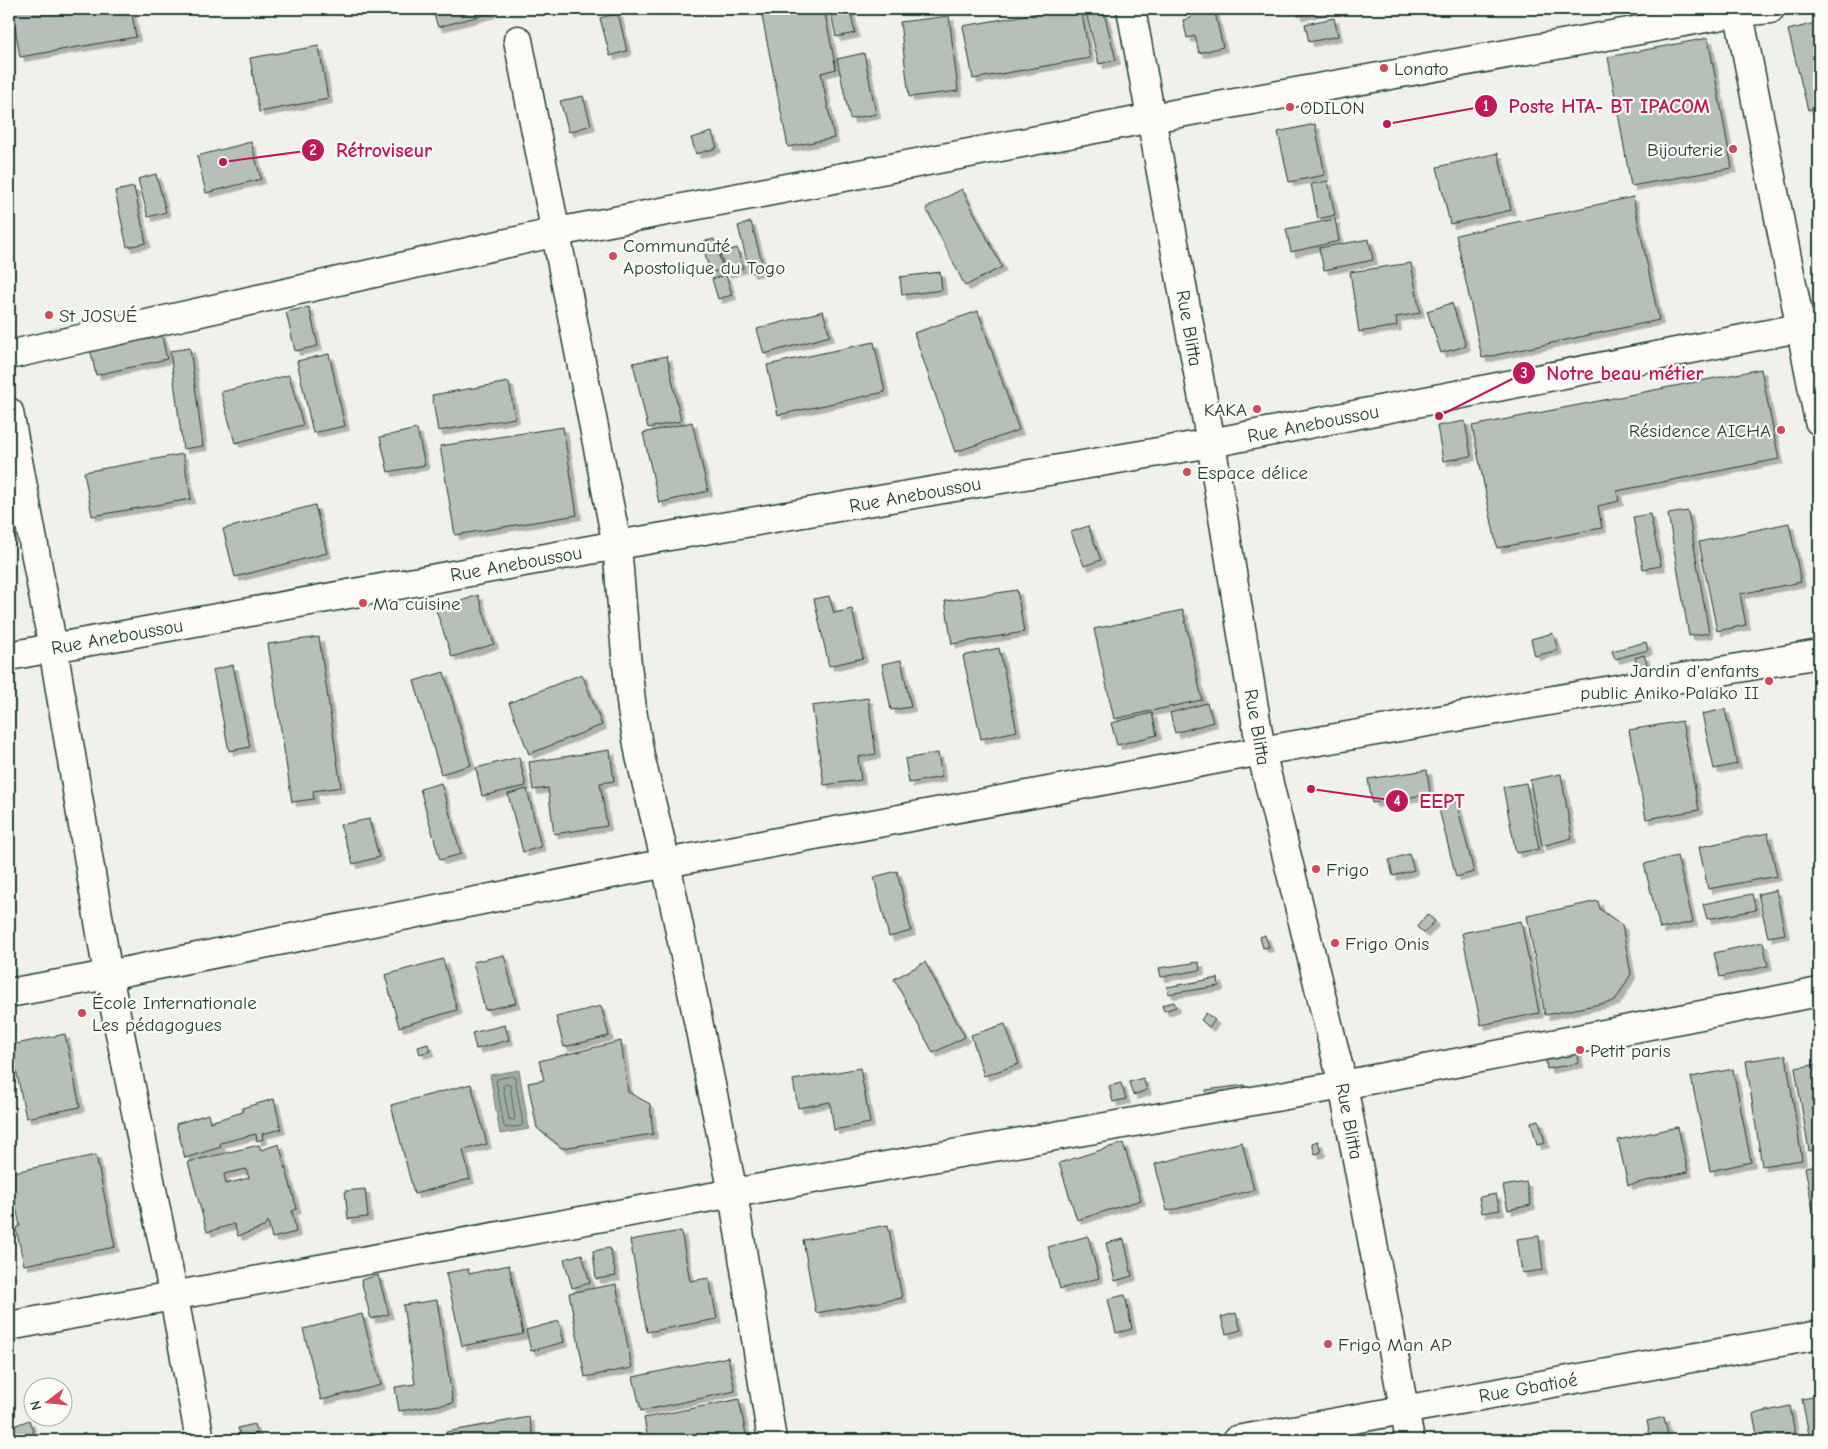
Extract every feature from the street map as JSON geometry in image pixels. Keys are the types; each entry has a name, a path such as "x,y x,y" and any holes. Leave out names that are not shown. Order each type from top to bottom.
{"street":[{"name":"Rue Blitta","path":"1131,9 1211,443 1261,751 1343,1085 1410,1440"},
{"path":"9,355 557,232 1152,118 1738,10 1770,9"},
{"path":"1738,10 1810,325 1819,421"},
{"path":"518,40 617,545 632,710 640,756 666,864 733,1193 772,1440"},
{"name":"Rue Aneboussou","path":"9,656 617,545 1211,443 1810,325"},
{"path":"9,412 53,648 108,975 174,1297 200,1440"},
{"path":"9,993 666,864 1261,751 1819,654"},
{"path":"9,1326 733,1193 1343,1085 1819,992"},
{"name":"Rue Gbatioé","path":"1236,1440 1819,1335"}],"water":[{"path":"519,1070 529,1129 500,1134 490,1075"}],"building":[{"path":"12,9 131,9 136,37 20,57"},
{"path":"432,9 490,9 491,13 438,27"},
{"path":"774,9 824,9 836,69 821,73 834,138 788,147 761,11"},
{"path":"830,9 850,9 855,33 836,37"},
{"path":"1061,9 1081,9 1090,58 973,79 963,26"},
{"path":"1085,9 1103,9 1116,60 1099,64"},
{"path":"1189,9 1214,9 1223,47 1199,53 1195,36 1187,38 1183,20 1191,18"},
{"path":"1297,9 1328,9 1298,16"},
{"path":"618,13 627,51 610,56 600,18"},
{"path":"949,16 958,91 909,97 900,22"},
{"path":"1334,18 1338,36 1309,42 1305,24"},
{"path":"1819,22 1819,107 1808,110 1788,30"},
{"path":"1708,38 1732,168 1631,186 1608,57"},
{"path":"319,46 328,99 259,112 250,58"},
{"path":"864,53 876,114 850,119 837,59"},
{"path":"583,96 591,125 569,132 560,101"},
{"path":"1315,124 1325,175 1289,182 1278,132"},
{"path":"712,132 717,148 696,154 691,138"},
{"path":"251,142 261,179 206,193 197,156"},
{"path":"1498,153 1511,210 1450,224 1437,167"},
{"path":"156,174 166,212 148,217 138,179"},
{"path":"1328,181 1335,215 1318,219 1311,184"},
{"path":"134,187 146,243 127,247 115,191"},
{"path":"962,189 1002,267 965,286 926,208"},
{"path":"1633,197 1659,320 1482,358 1456,235"},
{"path":"1335,219 1339,241 1291,252 1286,229"},
{"path":"751,222 764,270 750,273 738,226"},
{"path":"714,239 723,269 710,273 702,242"},
{"path":"1369,239 1373,260 1324,270 1319,248"},
{"path":"737,248 743,268 726,273 720,253"},
{"path":"1411,263 1420,313 1396,317 1397,326 1359,332 1350,272"},
{"path":"940,272 942,290 902,295 900,277"},
{"path":"726,275 732,295 718,299 712,279"},
{"path":"1452,303 1466,346 1441,353 1427,311"},
{"path":"309,307 318,346 295,351 286,312"},
{"path":"823,311 830,336 764,354 757,329"},
{"path":"978,311 1019,430 955,452 914,333"},
{"path":"161,332 167,359 96,375 90,348"},
{"path":"874,342 885,392 778,415 767,365"},
{"path":"190,348 203,446 183,449 170,351"},
{"path":"329,354 345,426 313,433 297,361"},
{"path":"667,356 681,421 648,428 633,363"},
{"path":"1761,369 1779,459 1617,491 1619,501 1598,506 1602,528 1497,548 1472,426"},
{"path":"289,375 303,425 235,443 221,392"},
{"path":"509,382 515,418 438,431 432,395"},
{"path":"1465,421 1471,456 1443,461 1437,426"},
{"path":"692,422 708,491 659,503 643,433"},
{"path":"563,427 577,515 455,535 440,446"},
{"path":"417,429 425,465 388,472 380,437"},
{"path":"183,454 191,499 92,516 84,472"},
{"path":"315,505 327,553 235,577 223,529"},
{"path":"1688,511 1709,633 1689,636 1668,514"},
{"path":"1650,514 1661,566 1643,569 1633,517"},
{"path":"1789,523 1801,582 1740,594 1746,625 1717,631 1699,542"},
{"path":"1088,526 1101,560 1084,566 1071,532"},
{"path":"1017,590 1024,632 952,644 945,601"},
{"path":"478,595 494,644 452,657 436,610"},
{"path":"829,596 834,613 852,609 863,658 829,666 814,599"},
{"path":"1183,610 1202,700 1114,719 1094,629"},
{"path":"1553,633 1558,650 1535,656 1531,639"},
{"path":"319,637 341,787 313,791 314,799 292,802 268,644"},
{"path":"1646,642 1648,650 1615,659 1612,651"},
{"path":"999,648 1017,731 981,739 963,656"},
{"path":"1644,655 1648,667 1638,670 1635,658"},
{"path":"901,660 911,707 891,710 882,664"},
{"path":"233,665 250,747 229,751 213,670"},
{"path":"444,672 471,765 441,774 414,681"},
{"path":"582,674 602,725 529,754 509,703"},
{"path":"868,698 876,754 858,757 861,780 824,785 812,706"},
{"path":"1207,703 1213,722 1175,733 1170,713"},
{"path":"1725,709 1737,764 1714,769 1702,714"},
{"path":"1152,713 1157,735 1117,745 1111,723"},
{"path":"1682,721 1699,810 1646,819 1629,730"},
{"path":"610,750 614,781 600,783 607,826 554,834 548,788 533,790 529,762"},
{"path":"938,753 942,777 909,783 905,759"},
{"path":"519,757 526,786 482,796 476,768"},
{"path":"1427,770 1430,794 1372,803 1368,779"},
{"path":"1561,774 1572,838 1542,846 1530,780"},
{"path":"441,783 461,854 440,860 420,789"},
{"path":"1526,783 1539,849 1516,853 1503,787"},
{"path":"527,789 541,847 523,852 508,794"},
{"path":"1456,801 1474,872 1456,877 1438,805"},
{"path":"369,819 379,857 353,864 340,825"},
{"path":"1768,833 1777,876 1708,889 1699,847"},
{"path":"1409,854 1414,870 1393,876 1389,860"},
{"path":"1677,856 1693,922 1660,929 1644,864"},
{"path":"897,871 911,931 889,937 874,877"},
{"path":"1776,890 1785,934 1768,937 1758,894"},
{"path":"1752,894 1756,910 1707,919 1703,904"},
{"path":"1598,901 1600,909 1622,925 1631,974 1615,1001 1545,1015 1527,916"},
{"path":"1427,914 1435,921 1424,933 1417,927"},
{"path":"1521,921 1539,1013 1481,1025 1462,933"},
{"path":"1265,935 1269,947 1263,948 1260,937"},
{"path":"1763,942 1768,966 1720,977 1714,953"},
{"path":"504,955 516,1003 485,1010 473,962"},
{"path":"443,959 457,1010 399,1027 385,975"},
{"path":"925,962 965,1037 933,1053 894,979"},
{"path":"1199,962 1200,970 1161,977 1159,968"},
{"path":"1218,978 1219,986 1168,994 1167,987"},
{"path":"1174,1002 1176,1007 1164,1011 1162,1005"},
{"path":"601,1006 609,1036 564,1047 556,1017"},
{"path":"1206,1013 1215,1020 1209,1027 1201,1020"},
{"path":"1005,1024 1019,1064 984,1076 971,1035"},
{"path":"505,1025 509,1040 476,1049 472,1033"},
{"path":"65,1034 80,1107 26,1118 11,1045"},
{"path":"621,1041 628,1092 650,1104 653,1134 562,1148 537,1128 528,1083 544,1080 539,1061"},
{"path":"428,1044 430,1051 420,1054 418,1047"},
{"path":"1577,1050 1579,1063 1547,1069 1545,1055"},
{"path":"1786,1055 1802,1160 1762,1166 1746,1061"},
{"path":"1819,1064 1819,1149 1809,1151 1795,1068"},
{"path":"860,1068 870,1123 834,1130 830,1102 798,1108 793,1080"},
{"path":"1733,1069 1751,1162 1710,1171 1691,1077"},
{"path":"1143,1078 1147,1090 1133,1095 1129,1082"},
{"path":"1121,1083 1126,1099 1113,1102 1109,1086"},
{"path":"471,1084 487,1144 463,1150 470,1179 414,1194 391,1105"},
{"path":"1245,1085 1246,1096 1207,1101 1206,1090"},
{"path":"274,1099 281,1129 262,1134 263,1139 257,1141 256,1134 220,1143 221,1147 185,1158 176,1124 208,1114 210,1122 243,1112 242,1108"},
{"path":"1539,1120 1545,1143 1537,1145 1531,1122"},
{"path":"1678,1127 1688,1172 1628,1185 1618,1140"},
{"path":"1318,1141 1321,1152 1315,1154 1312,1143"},
{"path":"1242,1142 1254,1190 1167,1211 1155,1164"},
{"path":"1123,1143 1141,1200 1077,1220 1059,1163"},
{"path":"279,1144 297,1209 292,1211 296,1232 272,1238 268,1221 264,1227 238,1236 234,1224 207,1232 188,1162 259,1145 261,1150","holes":["246,1169 249,1178 226,1184 224,1174"]},
{"path":"96,1155 115,1247 24,1265 16,1228 20,1226 9,1173"},
{"path":"1819,1165 1819,1244 1805,1167"},
{"path":"1526,1182 1531,1205 1508,1210 1503,1186"},
{"path":"365,1189 368,1217 348,1219 345,1191"},
{"path":"1496,1194 1500,1210 1482,1213 1479,1197"},
{"path":"888,1225 902,1298 816,1313 803,1240"},
{"path":"681,1231 690,1281 709,1278 717,1319 647,1332 630,1240"},
{"path":"1088,1236 1099,1278 1060,1289 1048,1247"},
{"path":"1539,1236 1543,1270 1522,1273 1517,1239"},
{"path":"1124,1239 1132,1276 1115,1281 1106,1243"},
{"path":"610,1248 616,1276 596,1279 593,1251"},
{"path":"582,1254 590,1283 572,1288 564,1259"},
{"path":"509,1265 523,1334 462,1346 446,1273 468,1269 469,1274"},
{"path":"378,1275 389,1314 371,1319 361,1280"},
{"path":"616,1284 632,1368 585,1377 569,1293"},
{"path":"1125,1295 1132,1329 1116,1333 1108,1299"},
{"path":"437,1300 453,1403 399,1411 395,1387 415,1384 403,1305"},
{"path":"1236,1313 1241,1330 1226,1334 1221,1317"},
{"path":"362,1314 381,1385 321,1400 303,1329"},
{"path":"559,1321 564,1342 531,1351 526,1330"},
{"path":"728,1357 735,1391 641,1411 633,1377"},
{"path":"1819,1396 1819,1440 1810,1440 1802,1399"},
{"path":"739,1399 747,1440 648,1440 644,1418"},
{"path":"1790,1406 1796,1440 1758,1440 1753,1414"},
{"path":"529,1417 534,1440 448,1440 446,1432"},
{"path":"1664,1417 1669,1440 1651,1440 1647,1421"},
{"path":"22,1423 22,1426 31,1426 35,1437 26,1440 9,1440 9,1428"},
{"path":"254,1424 257,1433 241,1437 238,1428"}],"place":[{"name":"Lonato","path":"1384,68"},
{"name":"ODILON","path":"1290,107"},
{"name":"Poste HTA- BT IPACOM","path":"1387,124"},
{"name":"Bijouterie","path":"1733,149"},
{"name":"Rétroviseur","path":"223,162"},
{"name":"Communauté Apostolique du Togo","path":"613,256"},
{"name":"St JOSUÉ","path":"49,315"},
{"name":"KAKA","path":"1257,409"},
{"name":"Notre beau métier","path":"1439,416"},
{"name":"Résidence AICHA","path":"1781,430"},
{"name":"Espace délice","path":"1187,472"},
{"name":"Ma cuisine","path":"363,603"},
{"name":"Jardin d'enfants public Aniko Palako II","path":"1769,681"},
{"name":"EEPT","path":"1311,789"},
{"name":"Frigo","path":"1316,869"},
{"name":"Frigo Onis","path":"1335,943"},
{"name":"École Internationale Les pédagogues","path":"82,1013"},
{"name":"Petit paris","path":"1580,1050"},
{"name":"Frigo Man AP","path":"1328,1344"}]}
